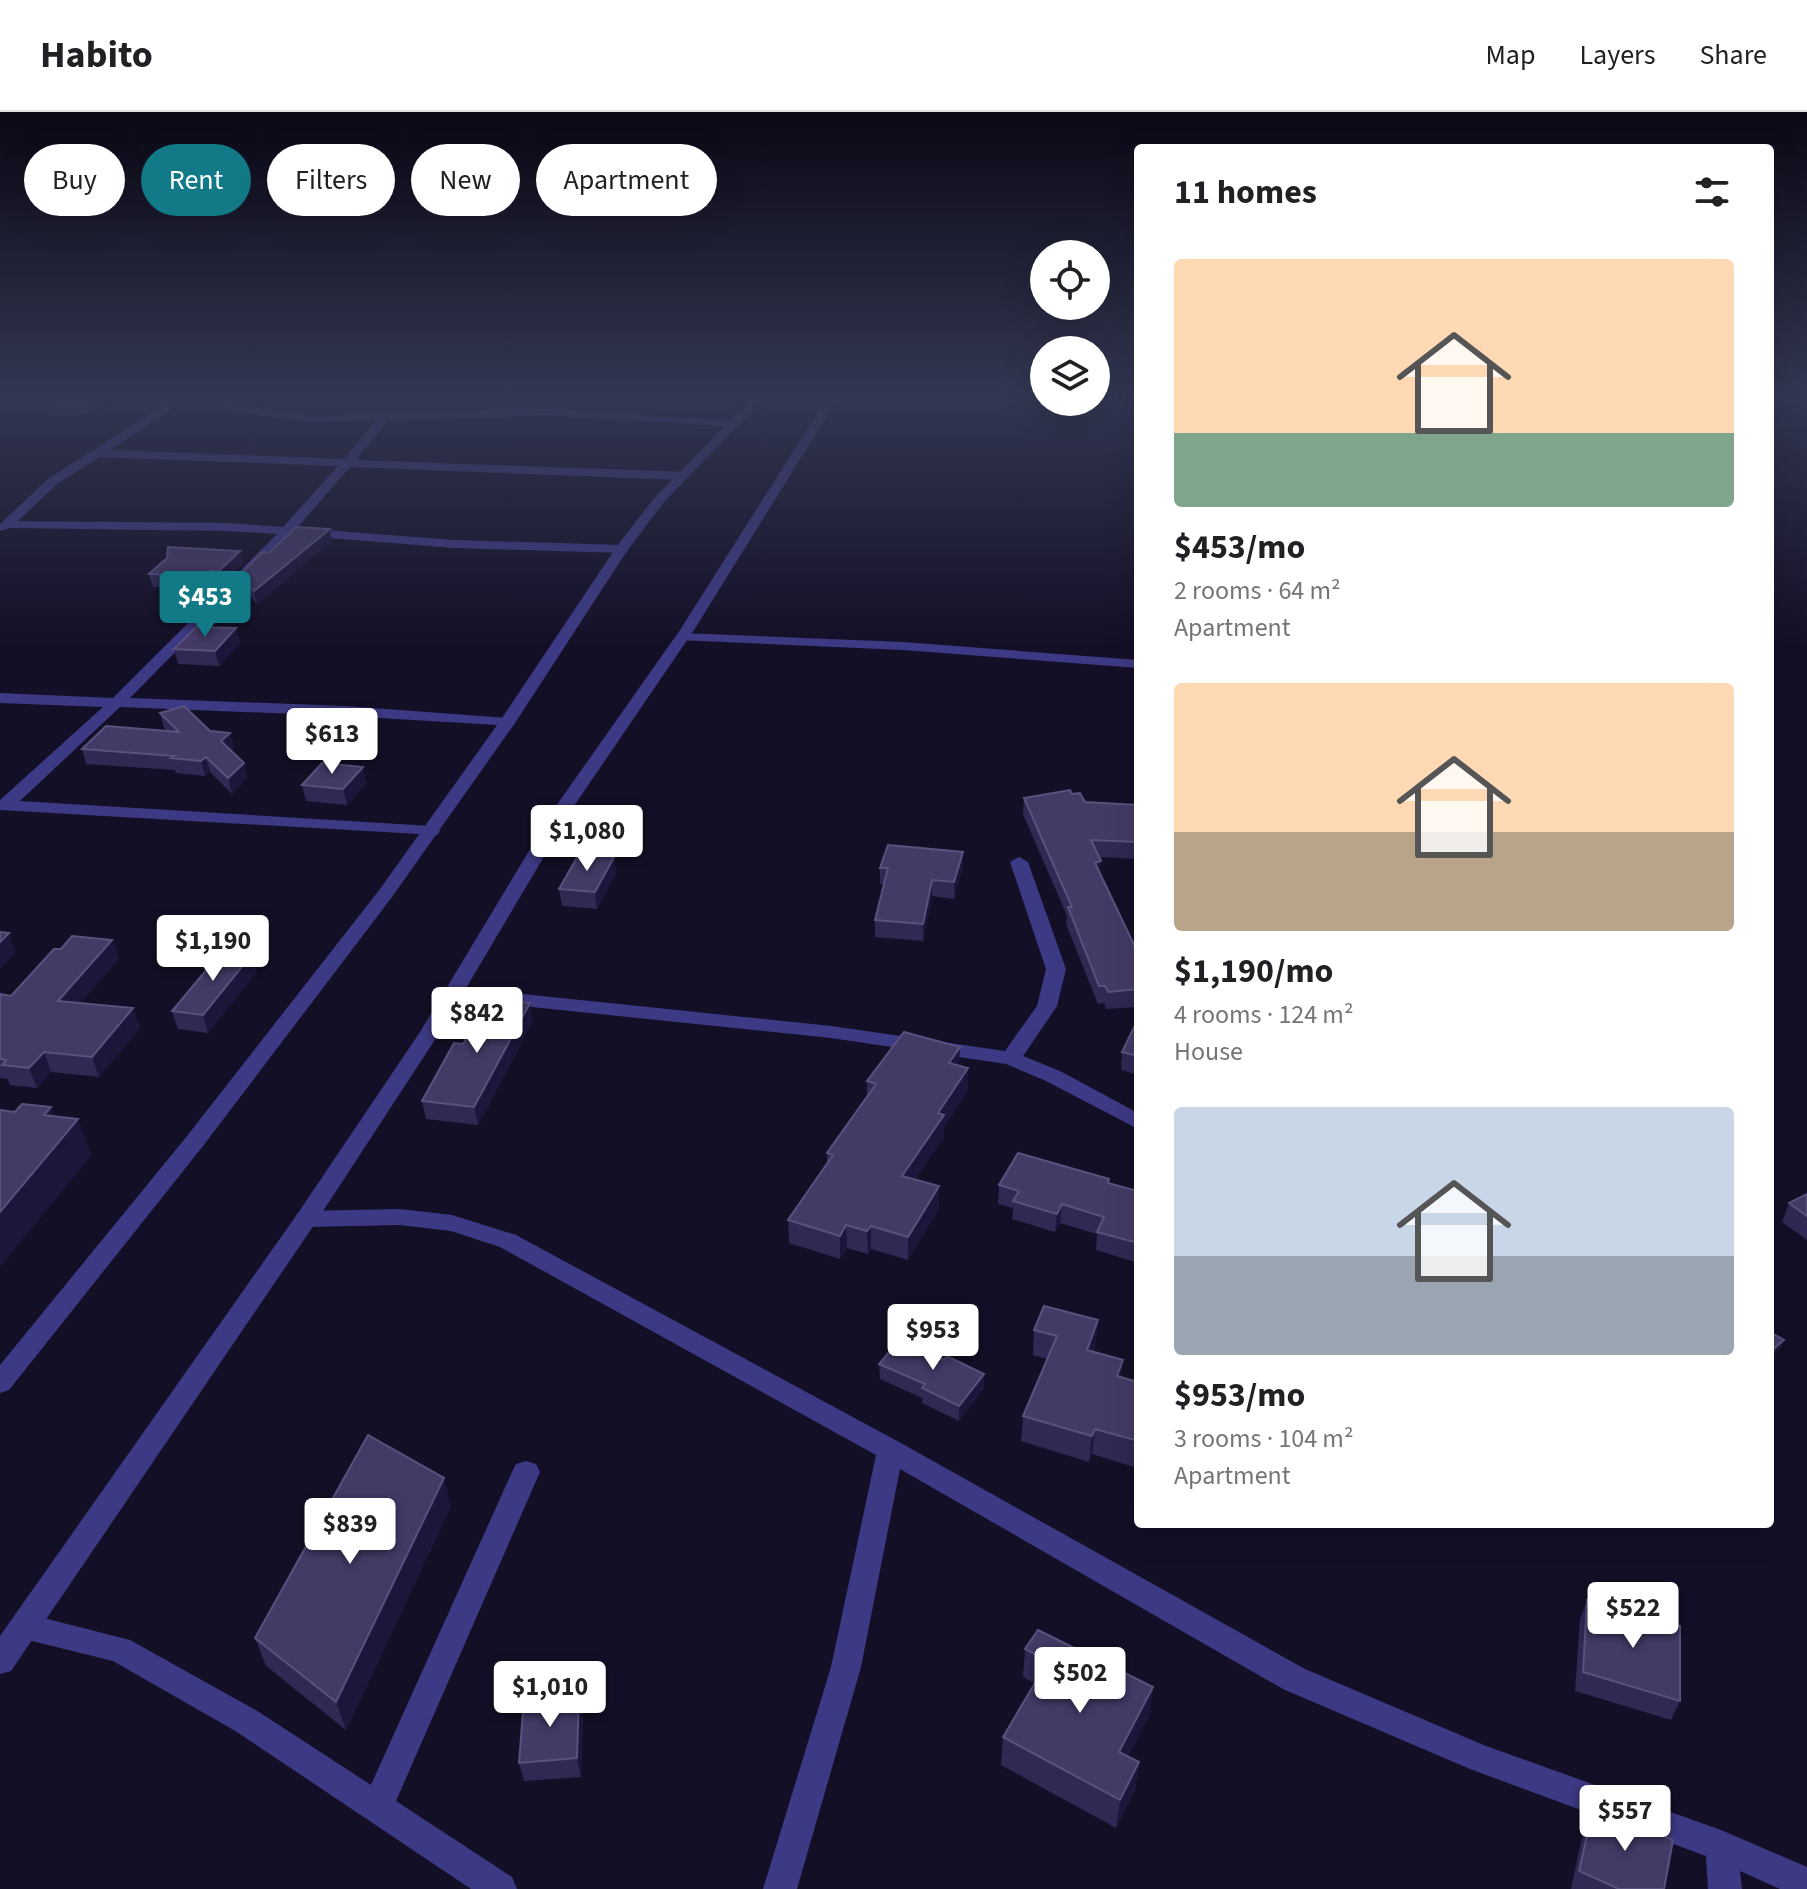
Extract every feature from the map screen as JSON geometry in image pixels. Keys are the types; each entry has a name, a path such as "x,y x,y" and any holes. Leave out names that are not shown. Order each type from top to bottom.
{"street":[{"path":"4,527 54,481"},
{"path":"2,805 118,702 332,481"},
{"path":"0,1383 298,1009 431,831 622,549 660,499 679,481"},
{"path":"0,1661 306,1219 454,993 565,806 682,637 781,481"},
{"path":"4,527 229,527 455,544 622,549"},
{"path":"682,637 903,646 1134,664"},
{"path":"0,698 346,711 507,723"},
{"path":"2,805 431,831"},
{"path":"1010,1058 1051,1002 1056,969 1019,862"},
{"path":"454,993 831,1032 1010,1058 1053,1076 1134,1120"},
{"path":"306,1219 400,1217 452,1223 508,1241 890,1450 1294,1679 1481,1759 1721,1846 1807,1884"},
{"path":"780,1889 846,1667 890,1450"},
{"path":"377,1808 526,1472"},
{"path":"24,1626 119,1649 248,1722 500,1889"},
{"path":"1721,1846 1725,1889"}],"building":[{"path":"296,527 330,529 254,591 243,579 247,575 241,574 262,552 269,553"},
{"path":"168,547 240,551 219,571 211,570 205,577 149,574 167,558"},
{"path":"196,627 236,628 215,651 174,649"},
{"path":"184,706 210,731 230,733 221,741 244,763 228,778 206,757 201,761 82,749 106,726 179,732 160,713"},
{"path":"322,763 363,767 343,789 302,785"},
{"path":"1070,790 1072,794 1080,793 1085,802 1134,805 1134,842 1091,840 1101,861 1095,863 1134,945 1134,989 1108,992 1105,986 1099,986 1068,907 1072,907 1024,798"},
{"path":"888,845 963,852 954,882 932,880 923,924 875,920 888,868 880,868"},
{"path":"579,854 614,857 595,892 559,889"},
{"path":"0,932 9,933 0,942"},
{"path":"72,936 112,940 58,1001 133,1008 92,1057 44,1052 29,1068 2,1065 6,1060 0,1059 0,994 11,996 54,949 61,949"},
{"path":"223,950 253,953 203,1015 172,1011"},
{"path":"489,999 530,1003 474,1107 422,1101 454,1043 463,1044"},
{"path":"1134,1027 1134,1055 1122,1052"},
{"path":"904,1032 960,1047 949,1063 968,1068 938,1113 944,1115 902,1176 939,1186 908,1237 871,1226 867,1231 846,1225 840,1236 788,1220 833,1155 827,1153 876,1084 867,1081"},
{"path":"22,1104 51,1107 44,1115 78,1119 0,1212 0,1110 15,1112"},
{"path":"1018,1153 1109,1179 1108,1183 1134,1190 1134,1242 1097,1232 1104,1217 1062,1204 1057,1214 1013,1201 1019,1191 999,1185"},
{"path":"1807,1194 1807,1216 1789,1203"},
{"path":"1044,1306 1098,1320 1087,1350 1123,1360 1117,1376 1134,1381 1134,1440 1095,1429 1092,1436 1023,1416 1057,1336 1034,1330"},
{"path":"1774,1334 1784,1340 1774,1349"},
{"path":"899,1340 944,1360 947,1356 984,1374 959,1406 922,1388 925,1384 879,1364"},
{"path":"368,1435 444,1478 336,1702 255,1638"},
{"path":"1587,1600 1680,1626 1680,1701 1583,1672"},
{"path":"1038,1630 1153,1687 1119,1752 1139,1762 1120,1800 1003,1737 1048,1661 1025,1649"},
{"path":"579,1693 577,1758 519,1763 524,1699"},
{"path":"1594,1805 1673,1840 1664,1889 1619,1889 1579,1871"}]}
